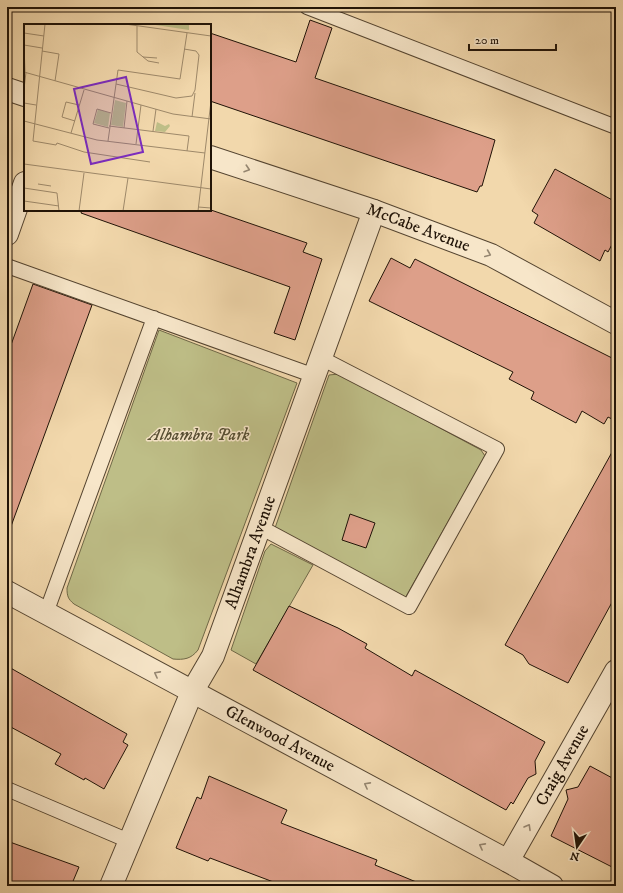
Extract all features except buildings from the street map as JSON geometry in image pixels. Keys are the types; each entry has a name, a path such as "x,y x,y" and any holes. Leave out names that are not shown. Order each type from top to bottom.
{"street":[{"path":"7,88 24,95"},
{"name":"McCabe Avenue","path":"211,157 374,212 492,255 616,323"},
{"path":"7,234 24,186"},
{"name":"Alhambra Avenue","path":"111,886 192,692 213,656 374,212"},
{"name":"Glenwood Avenue","path":"7,592 552,886"},
{"name":"Craig Avenue","path":"508,861 610,695 616,671"}],"lane":[{"path":"307,7 616,127"},
{"path":"7,266 154,318 318,367 497,449 409,607 260,528"},
{"path":"46,613 154,318"},
{"path":"7,789 48,804 130,841"}],"green space":[{"name":"Alhambra Park","path":"159,330 297,383 198,650 190,657 181,659 173,659 74,604 69,599 67,591"},
{"path":"339,374 481,450 485,456 404,600 275,528 329,375"},
{"path":"271,544 313,565 256,664 231,650 265,551"}]}
